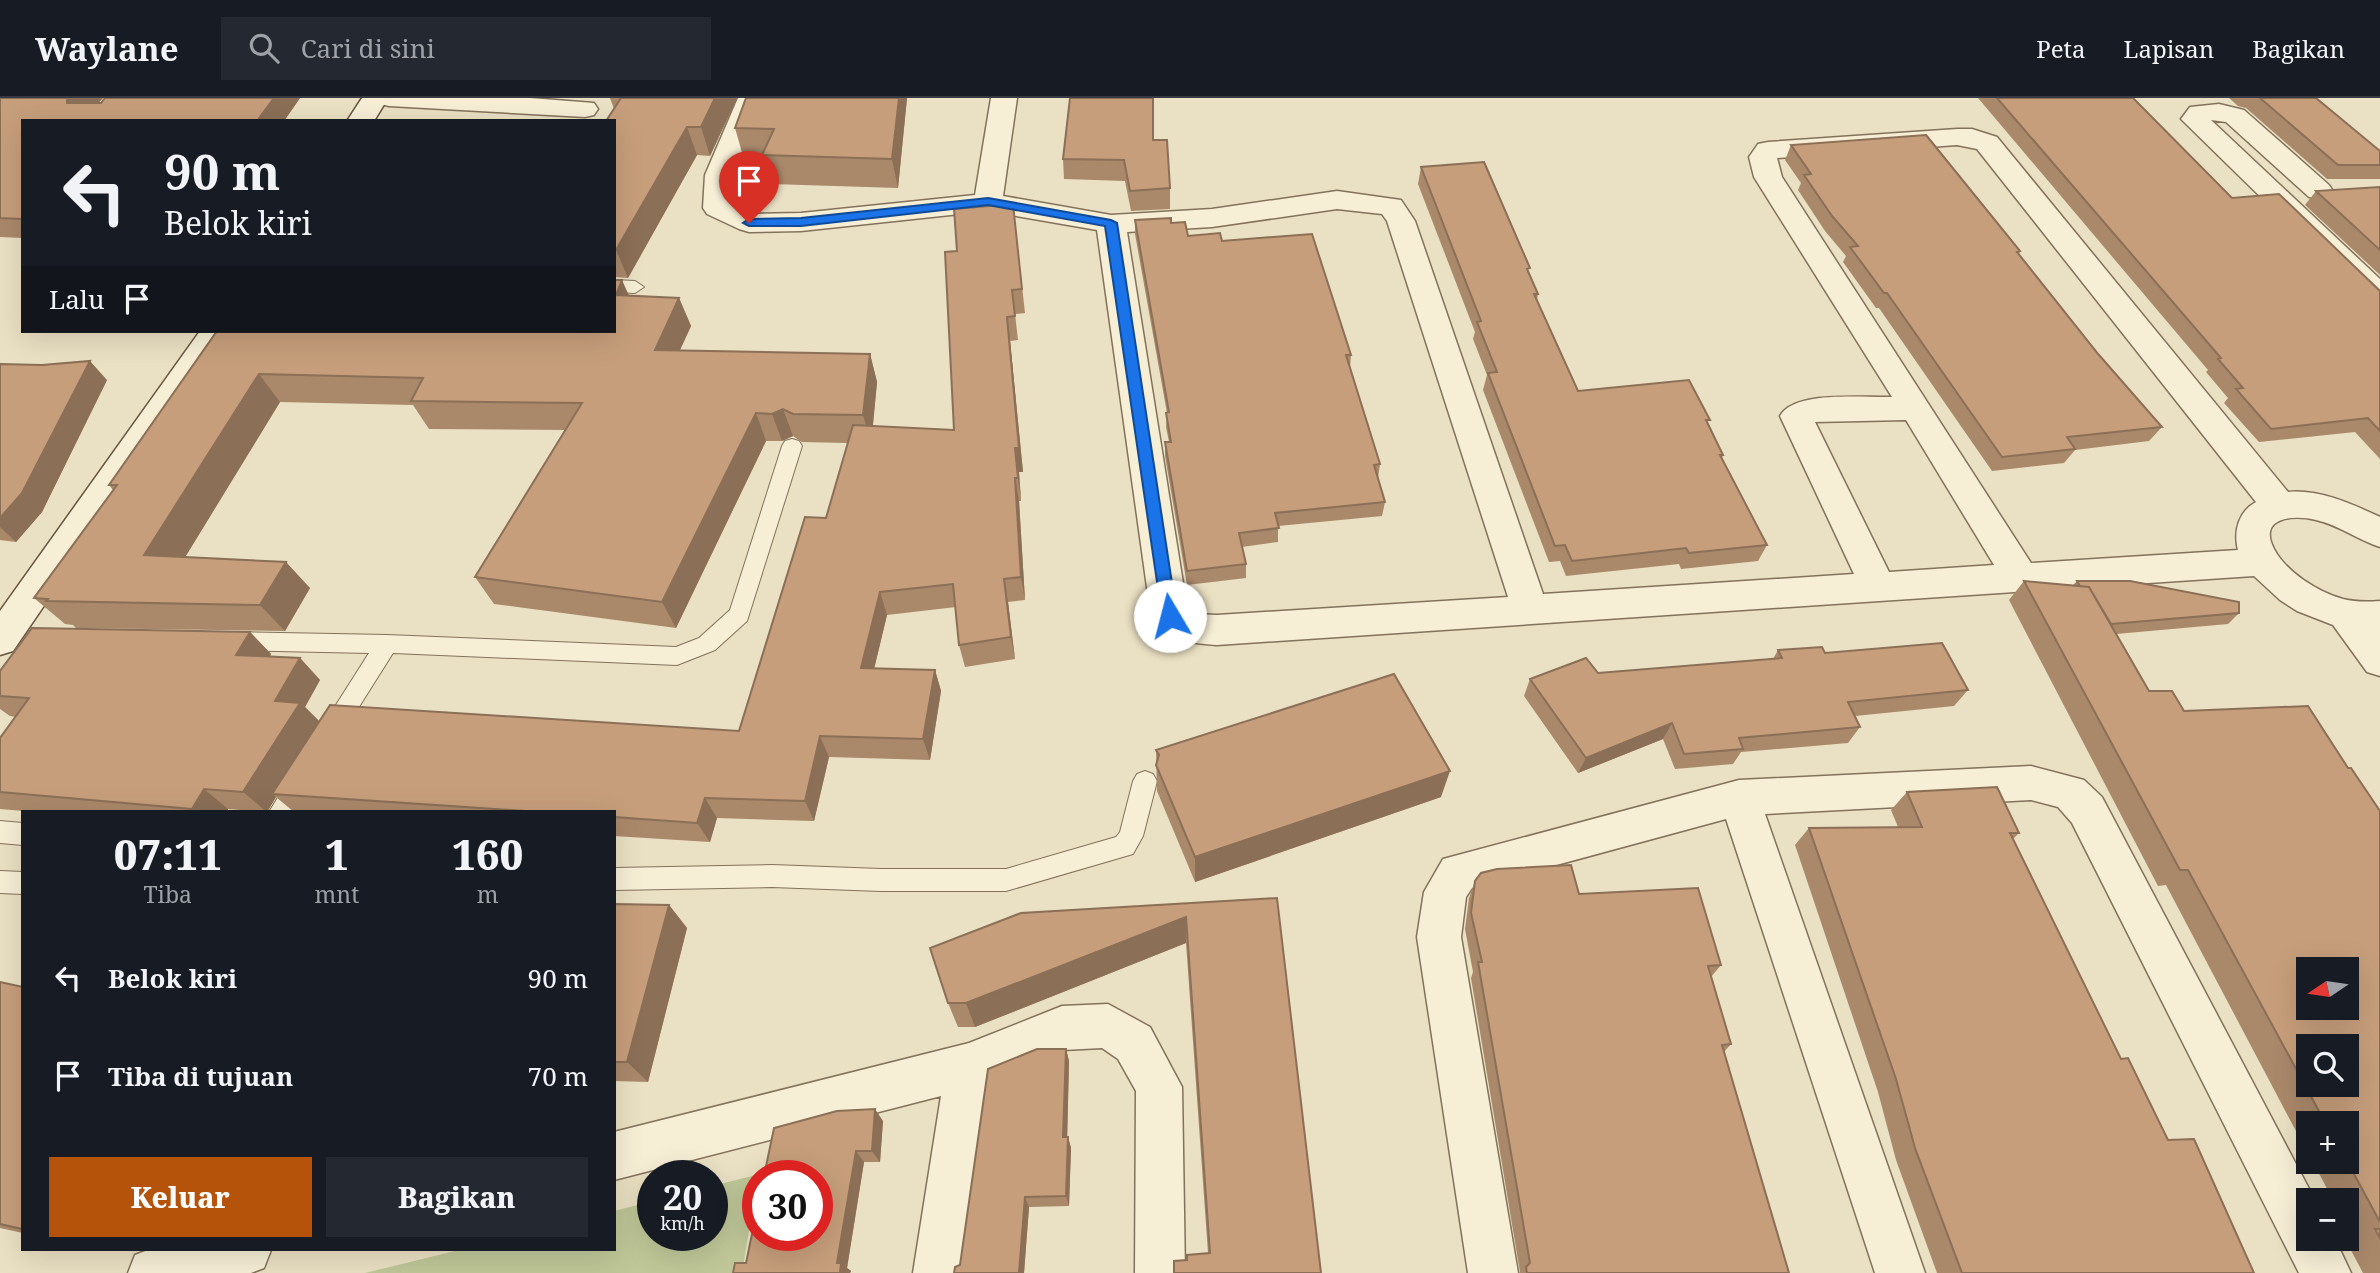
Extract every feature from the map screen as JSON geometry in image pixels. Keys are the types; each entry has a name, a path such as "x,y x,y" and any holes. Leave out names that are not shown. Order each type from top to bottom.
{"street":[{"path":"361,119 375,98"},
{"path":"389,98 585,108"},
{"path":"751,98 719,175 717,208 749,223 801,222 988,202 1111,223 1212,218 1337,200 1391,206 1401,221 1530,609"},
{"path":"988,202 1004,98"},
{"path":"2274,193 2332,191 2235,116 2219,112 2199,113 2194,119 2380,296"},
{"path":"2021,579 1768,177 1763,157 1768,150 1957,137 1972,137 1987,143 2279,506"},
{"path":"1111,223 1170,616 1188,628 1217,630 2262,562"},
{"path":"9,639 215,333"},
{"path":"1878,586 1796,416 1804,411 1914,408"},
{"path":"2380,534 2337,512 2306,505 2279,506 2263,514 2253,527 2253,543 2262,562 2283,584 2313,602 2363,615 2380,661"},
{"path":"1493,1273 1439,937 1445,892 1458,873 1739,798 2031,783 2070,792 2087,810 2326,1273"},
{"path":"1739,798 1900,1273"},
{"path":"616,1155 969,1066 1062,1028 1108,1026 1134,1043 1159,1087 1160,1273"},
{"path":"938,1273 969,1066"},
{"path":"153,1273 242,1251"}],"lane":[{"path":"616,286 635,287"},
{"path":"206,641 387,644 677,656 707,644 739,615 792,446"},
{"path":"282,810 387,644"},
{"path":"616,879 772,876 881,880 1006,880 1124,846 1131,836 1145,782"},
{"path":"0,832 21,834"},
{"path":"0,882 21,883"}],"green space":[{"path":"742,1178 742,1251 746,1251 742,1273 365,1273 455,1251 616,1251 616,1210 637,1205 637,1251 728,1251 728,1182"}],"building":[{"path":"0,98 69,98 67,103 101,103 105,98 274,98 258,119 21,119 21,219 0,218"},
{"path":"621,98 715,98 701,127 687,127 616,250 616,119 607,119"},
{"path":"746,98 899,98 892,159 762,155 774,129 735,128"},
{"path":"1070,98 1153,98 1153,140 1167,140 1170,188 1130,191 1124,160 1063,159"},
{"path":"1997,98 2133,98 2232,198 2279,194 2380,291 2380,431 2368,418 2271,429 2236,389 2243,388 2218,359 2221,358"},
{"path":"2260,98 2316,98 2380,151 2380,165 2338,165"},
{"path":"1926,135 2020,251 2017,252 2099,355 2162,427 2067,437 2075,449 2002,457 1887,293 1884,293 1850,247 1858,246 1832,216 1804,175 1811,174 1791,145"},
{"path":"1484,162 1530,268 1527,269 1538,294 1534,294 1578,391 1689,380 1710,420 1706,420 1723,455 1720,455 1767,545 1689,553 1686,548 1572,561 1565,545 1555,546 1488,373 1497,372 1477,322 1481,321 1421,167"},
{"path":"2380,187 2380,250 2316,191"},
{"path":"1013,204 1022,289 1012,290 1015,316 1007,317 1019,448 1015,448 1018,478 1015,478 1021,577 1004,579 1011,637 959,645 953,584 880,592 861,668 935,670 923,739 820,736 805,801 705,798 697,823 616,817 616,810 510,810 272,794 330,705 739,731 805,517 826,518 853,425 954,430 945,252 957,251 954,209"},
{"path":"1171,218 1171,223 1185,222 1188,236 1220,233 1222,241 1312,234 1351,355 1346,355 1380,464 1374,465 1385,502 1275,513 1279,528 1239,533 1246,564 1187,571 1165,442 1171,442 1166,413 1169,412 1135,220"},
{"path":"616,280 622,280 616,295"},
{"path":"616,295 679,298 655,350 870,354 863,415 793,414 783,409 772,414 756,413 662,602 475,577 582,403 411,401 423,378 259,374 144,555 286,562 260,605 46,601 48,599 34,598 117,485 109,485 216,333 616,333"},
{"path":"90,361 22,493 0,518 0,364 42,365"},
{"path":"2024,581 2089,587 2149,691 2172,691 2184,711 2308,706 2380,811 2380,1222 2354,1174 2359,1174 2359,1111 2319,1111 2311,1097 2359,1097 2359,1034 2296,1034 2296,1069 2188,870 2180,870"},
{"path":"2077,581 2130,581 2239,602 2239,613 2111,624 2089,587 2080,586"},
{"path":"32,628 250,632 236,655 300,658 275,701 300,703 243,792 204,789 192,809 0,792 0,738 29,698 0,696 0,671"},
{"path":"1942,643 1968,690 1848,702 1860,727 1739,738 1743,749 1684,754 1672,723 1586,758 1530,679 1586,658 1598,673 1782,658 1778,650 1822,647 1825,653"},
{"path":"1394,674 1450,771 1195,857 1156,765 1159,755 1156,750"},
{"path":"1997,787 2019,833 2010,833 2121,1059 2128,1058 2168,1140 2194,1139 2254,1273 1962,1273 1915,1148 1896,1079 1809,828 1922,827 1907,792"},
{"path":"1571,865 1579,894 1698,888 1721,965 1708,966 1731,1044 1722,1045 1789,1273 1527,1273 1526,1267 1530,1263 1478,962 1482,962 1471,913 1475,881 1481,873 1497,869"},
{"path":"1277,898 1321,1273 1174,1273 1174,1261 1187,1260 1187,1255 1210,1253 1186,917 966,1003 948,1003 930,948 1021,913"},
{"path":"616,904 669,905 627,1062 616,1062"},
{"path":"0,982 21,987 21,1229 0,1224"},
{"path":"1037,1049 1066,1049 1063,1137 1068,1137 1066,1196 1025,1197 1019,1273 954,1273 955,1267 960,1265 988,1069"},
{"path":"875,1109 872,1151 856,1151 837,1263 841,1263 840,1273 733,1273 735,1263 746,1263 748,1251 833,1251 833,1160 767,1160 774,1128 837,1111"}],"route":[{"path":"749,223 801,222 988,202 1111,223 1170,616"}]}
